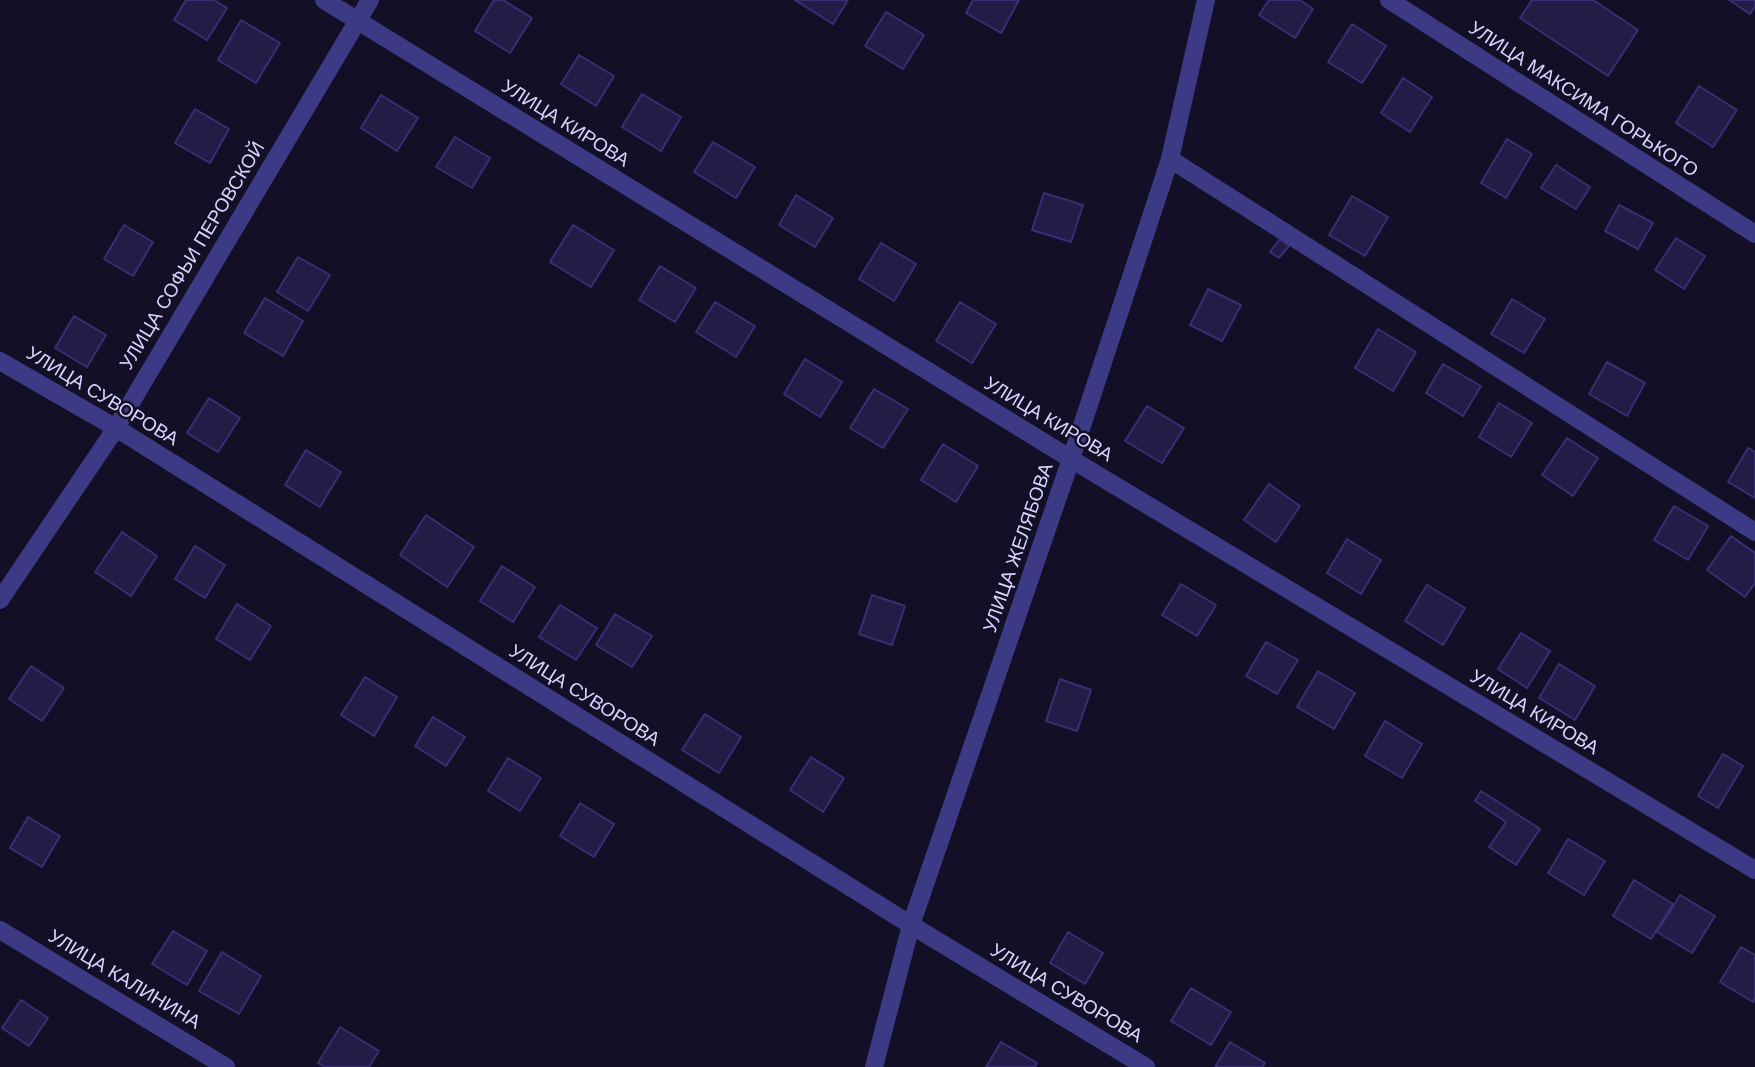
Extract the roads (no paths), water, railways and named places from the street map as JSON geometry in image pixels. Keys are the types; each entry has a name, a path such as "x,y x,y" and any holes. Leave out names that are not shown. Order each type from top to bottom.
{"street":[{"name":"УЛИЦА КИРОВА","path":"324,0 1071,459 1755,870"},
{"name":"УЛИЦА СОФЬИ ПЕРОВСКОЙ","path":"0,600 116,428 370,0"},
{"name":"УЛИЦА ЖЕЛЯБОВА","path":"874,1067 911,925 1071,459 1170,159 1206,0"},
{"name":"УЛИЦА МАКСИМА ГОРЬКОГО","path":"1388,0 1755,234"},
{"path":"1170,159 1755,532"},
{"name":"УЛИЦА СУВОРОВА","path":"0,361 116,428 911,925 1146,1067"},
{"name":"УЛИЦА КАЛИНИНА","path":"0,930 226,1067"}]}
